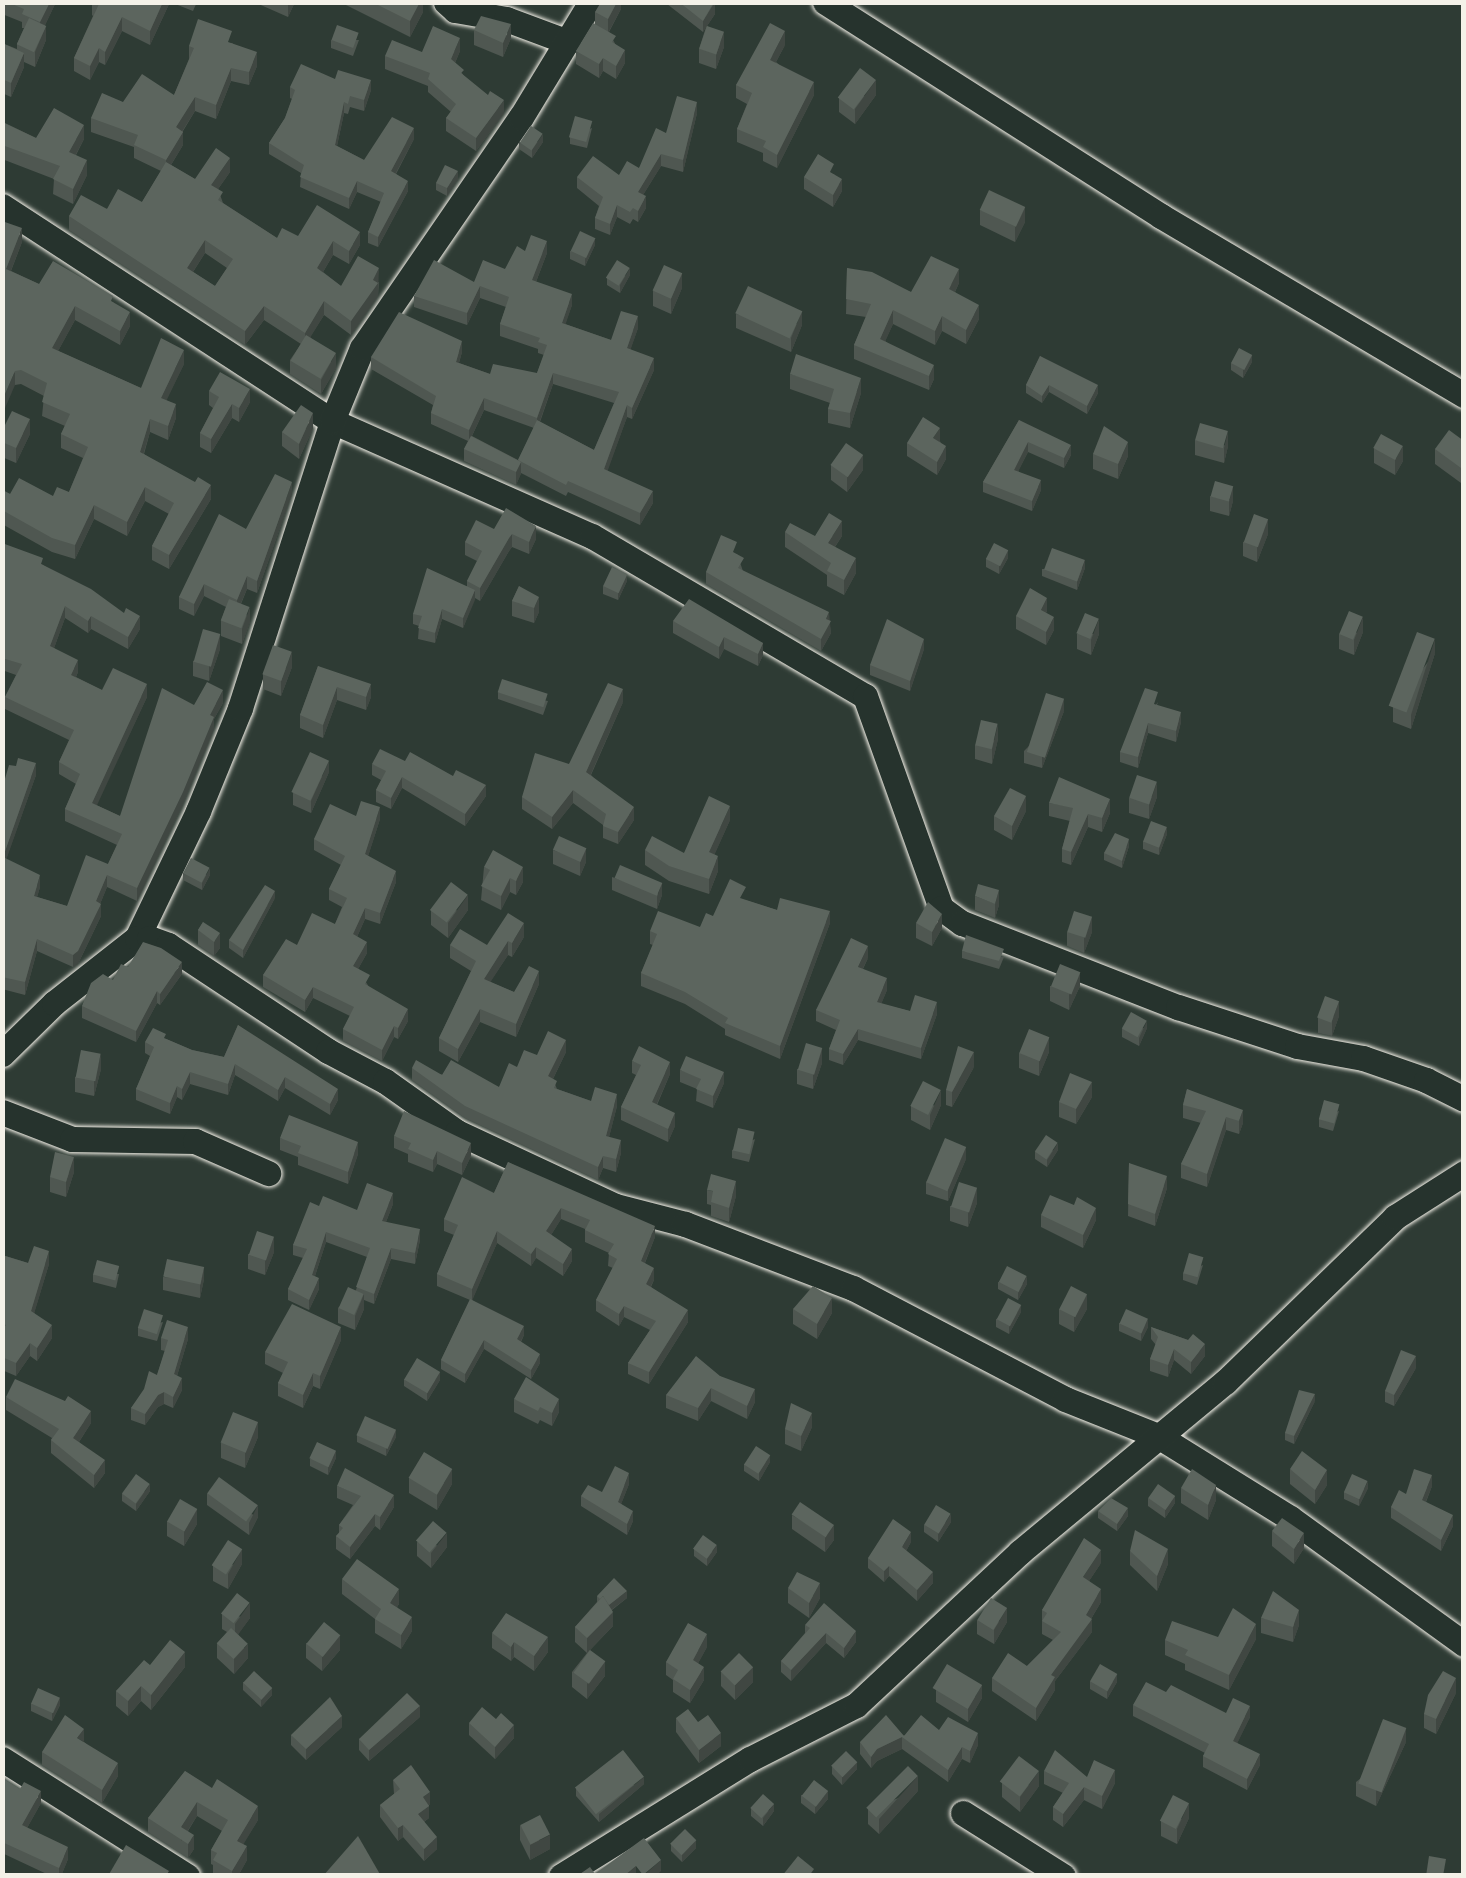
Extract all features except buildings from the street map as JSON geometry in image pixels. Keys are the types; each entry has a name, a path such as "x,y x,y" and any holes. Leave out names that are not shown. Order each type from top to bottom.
{"street":[{"path":"446,2 455,10 506,19 568,42"},
{"path":"2,1054 54,1002 136,938 198,811 240,708 332,420 362,348 591,2"},
{"path":"825,2 1161,216 1464,395"},
{"path":"2,206 332,420 592,536 864,696 941,908 962,924 1178,1007 1297,1046 1362,1058 1464,1098"},
{"path":"136,938 168,946 328,1051 385,1081 457,1132 616,1206 685,1224 853,1288 1032,1382 1158,1436 1290,1518 1464,1644"},
{"path":"2,1112 72,1139 194,1141 268,1174"},
{"path":"561,1876 698,1789 856,1705 1020,1552 1254,1355 1395,1217 1464,1173"},
{"path":"2,1759 187,1876"},
{"path":"963,1813 1063,1876"}]}
